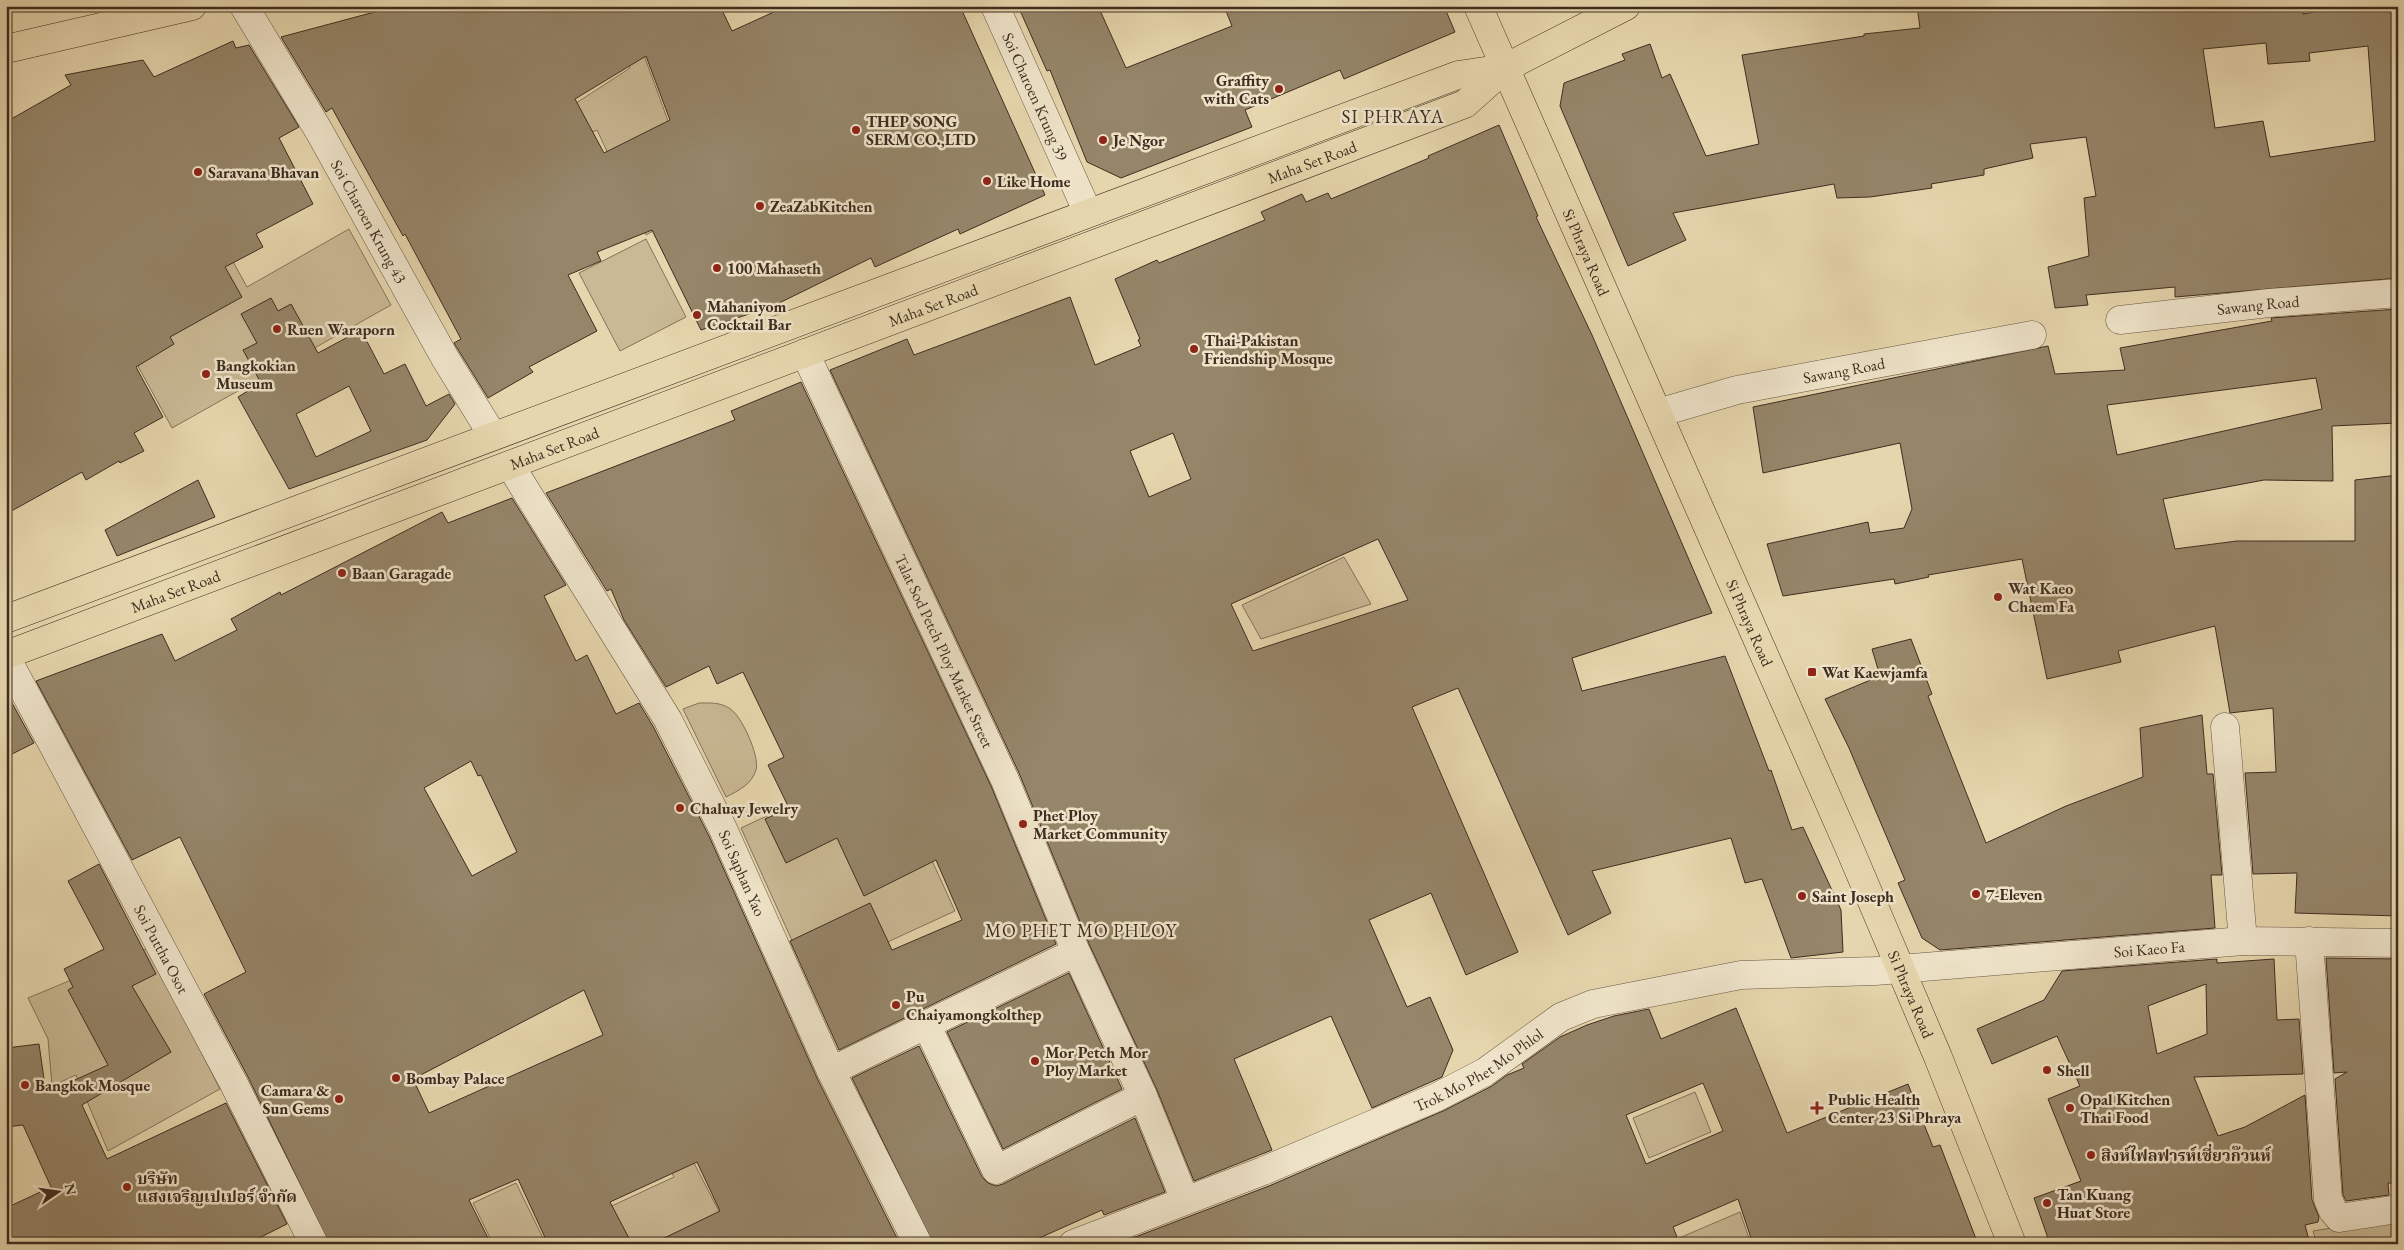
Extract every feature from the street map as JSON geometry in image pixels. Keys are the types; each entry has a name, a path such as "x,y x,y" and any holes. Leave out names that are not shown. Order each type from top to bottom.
{"main road":[{"path":"6,49 192,6"},
{"name":"Si Phraya Road","path":"1478,6 1900,968 2012,1244"},
{"path":"1505,68 1626,6"},
{"name":"Maha Set Road","path":"6,619 1458,75 1505,68"},
{"name":"Maha Set Road","path":"6,656 1465,104 1505,68"},
{"path":"792,324 805,353"}],"street":[{"name":"Soi Charoen Krung 43","path":"244,6 323,138 445,358 493,436"},
{"name":"Soi Charoen Krung 39","path":"995,6 1088,213"},
{"name":"Sawang Road","path":"2120,320 2269,303 2398,293"},
{"name":"Sawang Road","path":"1658,413 1738,390 2032,335"},
{"name":"Talat Sod Petch Ploy Market Street","path":"805,353 993,753 1076,952 1143,1096 1185,1200"},
{"name":"Soi Saphan Yao","path":"510,465 668,720 723,829 831,1071 918,1244"},
{"name":"Soi Puttha Osot","path":"6,656 234,1084 314,1244"},
{"path":"2224,727 2243,941"},
{"name":"Soi Kaeo Fa","path":"1900,968 2243,941 2398,943"},
{"path":"2309,941 2328,1199 2333,1211 2339,1218 2398,1209"},
{"path":"831,1071 1076,952"},
{"name":"Trok Mo Phet Mo Phlol","path":"1073,1244 1263,1171 1437,1097 1485,1072 1561,1017 1593,1004 1741,975 1900,968"},
{"path":"926,1026 996,1170 1143,1096"}],"shaded area":[{"path":"595,6 626,6 678,148 727,190 646,235 597,130 585,135 573,105 630,68"},
{"name":"Bangkokian Museum","path":"208,216 247,287 349,229 391,305 172,428 91,281"},
{"path":"646,239 686,317 620,351 579,273"},
{"path":"1344,557 1371,604 1261,639 1242,605"},
{"path":"699,703 722,705 734,712 749,736 755,755 756,770 754,775 740,790 726,797 683,709"},
{"path":"886,760 955,911 809,978 741,828"},
{"path":"148,948 220,1089 108,1151 76,1075 52,1086 48,1039 28,998"},
{"path":"1695,1092 1711,1132 1649,1158 1633,1118"},
{"path":"679,1134 736,1244 493,1244 473,1203 516,1183 543,1238 674,1177 658,1145"},
{"path":"1740,1212 1751,1244 1665,1244"},
{"path":"2398,1217 2398,1244 2317,1244 2313,1231"}],"building":[{"path":"397,6 720,6 732,31 787,6 960,6 1045,195 960,234 958,229 875,267 871,258 773,306 701,330 652,230 597,252 601,261 568,275 597,331 529,367 533,372 488,398 454,343 461,339 405,234 403,236 332,108 326,112 281,37","holes":["646,56 670,120 604,153 575,99"]},
{"path":"1018,6 1098,6 1126,68 1232,26 1224,6 1444,6 1455,32 1344,79 1340,70 1245,110 1252,127 1121,178 1087,162 1050,70 1047,71"},
{"path":"1917,6 2302,6 2303,14 2348,6 2398,6 2398,278 2175,297 2175,287 2086,295 2088,305 2055,308 2048,267 2089,256 2084,198 2096,196 2086,137 2030,144 2033,158 1984,169 1984,175 1931,184 1932,188 1870,197 1837,198 1834,184 1673,213 1686,240 1628,266 1560,106 1564,83 1625,60 1622,54 1650,44 1662,78 1670,74 1706,156 1759,144 1742,55 1864,36 1864,34 1920,28","holes":["2266,43 2268,64 2310,61 2309,53 2368,46 2375,141 2270,157 2263,121 2215,128 2203,49"]},
{"path":"233,41 236,48 249,45 299,127 279,138 313,204 256,234 263,247 225,267 242,297 170,337 174,344 136,367 163,417 134,433 144,451 120,463 119,461 86,480 82,472 6,514 6,122 71,85 65,75 143,60 154,77"},
{"path":"1499,125 1538,216 1536,217 1592,335 1712,613 1572,658 1582,691 1725,656 1769,771 1771,770 1792,830 1803,827 1841,910 1843,952 1791,958 1762,879 1745,883 1731,838 1592,871 1611,913 1568,935 1458,688 1412,707 1518,952 1466,975 1431,893 1369,920 1407,1007 1430,997 1453,1050 1442,1077 1372,1108 1331,1016 1234,1059 1272,1150 1194,1181 1157,1090 1090,946 1019,773 830,370 907,339 914,355 1070,297 1095,365 1141,346 1138,340 1140,339 1115,279 1157,260 1159,263 1265,220 1261,212 1302,194 1306,202 1328,193 1331,199 1429,158 1428,156","holes":["1173,433 1191,479 1149,497 1130,451","1378,539 1408,600 1253,651 1231,604"]},
{"path":"271,298 278,311 291,304 318,353 361,330 384,374 405,364 426,406 449,394 455,404 427,440 289,489 238,397 261,383 243,350 257,343 241,314","holes":["349,386 371,431 316,457 296,414"]},
{"path":"2398,309 2398,423 2332,426 2333,481 2264,480 2163,499 2175,549 2237,541 2355,541 2355,480 2398,475 2398,916 2295,913 2297,873 2253,874 2245,773 2276,772 2273,708 2230,713 2215,626 2118,651 2121,662 2047,679 2022,559 1928,575 1929,577 1895,584 1894,579 1783,596 1767,544 1868,522 1870,533 1904,528 1912,509 1900,443 1763,473 1753,407 2048,346 2055,374 2125,370 2120,348 2272,321 2271,318","holes":["2316,378 2322,409 2117,455 2107,405"]},
{"path":"801,382 991,786 1056,944 839,1050 790,941 870,903 892,950 962,920 936,860 864,896 837,838 786,863 765,819 789,808 768,765 784,757 743,672 717,684 709,666 666,687 624,620 611,589 607,591 546,493 735,420 731,411"},
{"path":"198,480 215,517 117,556 105,530"},
{"path":"512,498 566,585 544,596 576,661 587,655 616,714 639,703 654,728 709,836 817,1078 900,1244 652,1244 720,1211 697,1162 610,1202 632,1244 548,1244 518,1179 469,1200 491,1244 329,1244 248,1077 204,994 246,972 180,837 132,860 36,681 162,634 175,661 237,630 231,619 280,592 281,595 442,512 448,523","holes":["471,761 478,776 481,775 517,852 472,876 424,788","584,990 603,1035 429,1113 413,1079"]},
{"path":"1911,639 1932,694 1928,696 1986,843 2066,806 2143,777 2140,728 2202,715 2207,774 2213,774 2222,875 2211,875 2215,928 1940,950 1922,938 1898,883 1905,880 1849,748 1825,699 1880,676 1872,649"},
{"path":"6,692 34,743 6,757"},
{"path":"99,864 156,974 132,986 171,1052 82,1105 107,1159 226,1103 287,1224 247,1244 6,1244 6,1208 51,1187 23,1125 6,1127 6,1048 39,1044 46,1093 108,1065 68,990 73,987 64,969 104,949 68,881"},
{"path":"2326,958 2398,959 2398,1183 2388,1183 2389,1195 2346,1201 2343,1195 2335,1079 2347,1072 2334,1073"},
{"path":"2217,959 2217,963 2274,959 2277,1020 2299,1019 2303,1074 2194,1077 2218,1136 2245,1127 2305,1095 2312,1200 2319,1217 2318,1222 2305,1225 2310,1244 2050,1244 2034,1198 2081,1181 2048,1099 2080,1086 2057,1036 1992,1064 1977,1029 2044,1000 2062,971","holes":["2206,984 2207,1034 2157,1054 2148,1006"]},
{"name":"Mor Petch Mor Ploy Market","path":"1069,973 1122,1089 1003,1149 947,1032"},
{"path":"1736,1008 1787,1133 1908,1084 1933,1147 1940,1145 1978,1244 1753,1244 1738,1199 1673,1227 1677,1237 1661,1244 1117,1244 1269,1186 1443,1111 1492,1086 1507,1075 1524,1068 1522,1064 1560,1037 1587,1025 1614,1016 1649,1009 1661,1039","holes":["1703,1083 1723,1131 1646,1164 1626,1115"]},
{"path":"919,1046 982,1177 988,1183 996,1186 1003,1184 1135,1118 1165,1192 1104,1215 1102,1210 1026,1244 933,1244 852,1078"}],"place":[{"name":"Graffity with Cats","path":"1279,89"},
{"name":"THEP SONG SERM CO.,LTD","path":"856,130"},
{"name":"Je Ngor","path":"1103,140"},
{"name":"Saravana Bhavan","path":"198,172"},
{"name":"Like Home","path":"987,181"},
{"name":"ZeaZabKitchen","path":"760,206"},
{"name":"100 Mahaseth","path":"717,268"},
{"name":"Mahaniyom Cocktail Bar","path":"697,315"},
{"name":"Ruen Waraporn","path":"277,329"},
{"name":"Thai-Pakistan Friendship Mosque","path":"1194,349"},
{"name":"Bangkokian Museum","path":"206,374"},
{"name":"Baan Garagade","path":"342,573"},
{"name":"Wat Kaeo Chaem Fa","path":"1998,597"},
{"name":"Wat Kaewjamfa","path":"1812,672"},
{"name":"Chaluay Jewelry","path":"680,808"},
{"name":"Phet Ploy Market Community","path":"1023,824"},
{"name":"7-Eleven","path":"1976,894"},
{"name":"Saint Joseph","path":"1802,896"},
{"name":"Pu Chaiyamongkolthep","path":"896,1005"},
{"name":"Mor Petch Mor Ploy Market","path":"1035,1061"},
{"name":"Shell","path":"2047,1070"},
{"name":"Bombay Palace","path":"396,1078"},
{"name":"Bangkok Mosque","path":"25,1085"},
{"name":"Camara & Sun Gems","path":"339,1099"},
{"name":"Public Health Center 23 Si Phraya","path":"1817,1108"},
{"name":"Opal Kitchen Thai Food","path":"2070,1108"},
{"name":"สิงห์ไฟลฟารห์เซี่ยวก๊วนห์","path":"2091,1155"},
{"name":"บริษัท แสงเจริญเปเปอร์ จำกัด","path":"127,1187"},
{"name":"Tan Kuang Huat Store","path":"2047,1203"}],"district":[{"name":"SI PHRAYA","path":"1393,116"},
{"name":"MO PHET MO PHLOY","path":"1081,930"}]}
